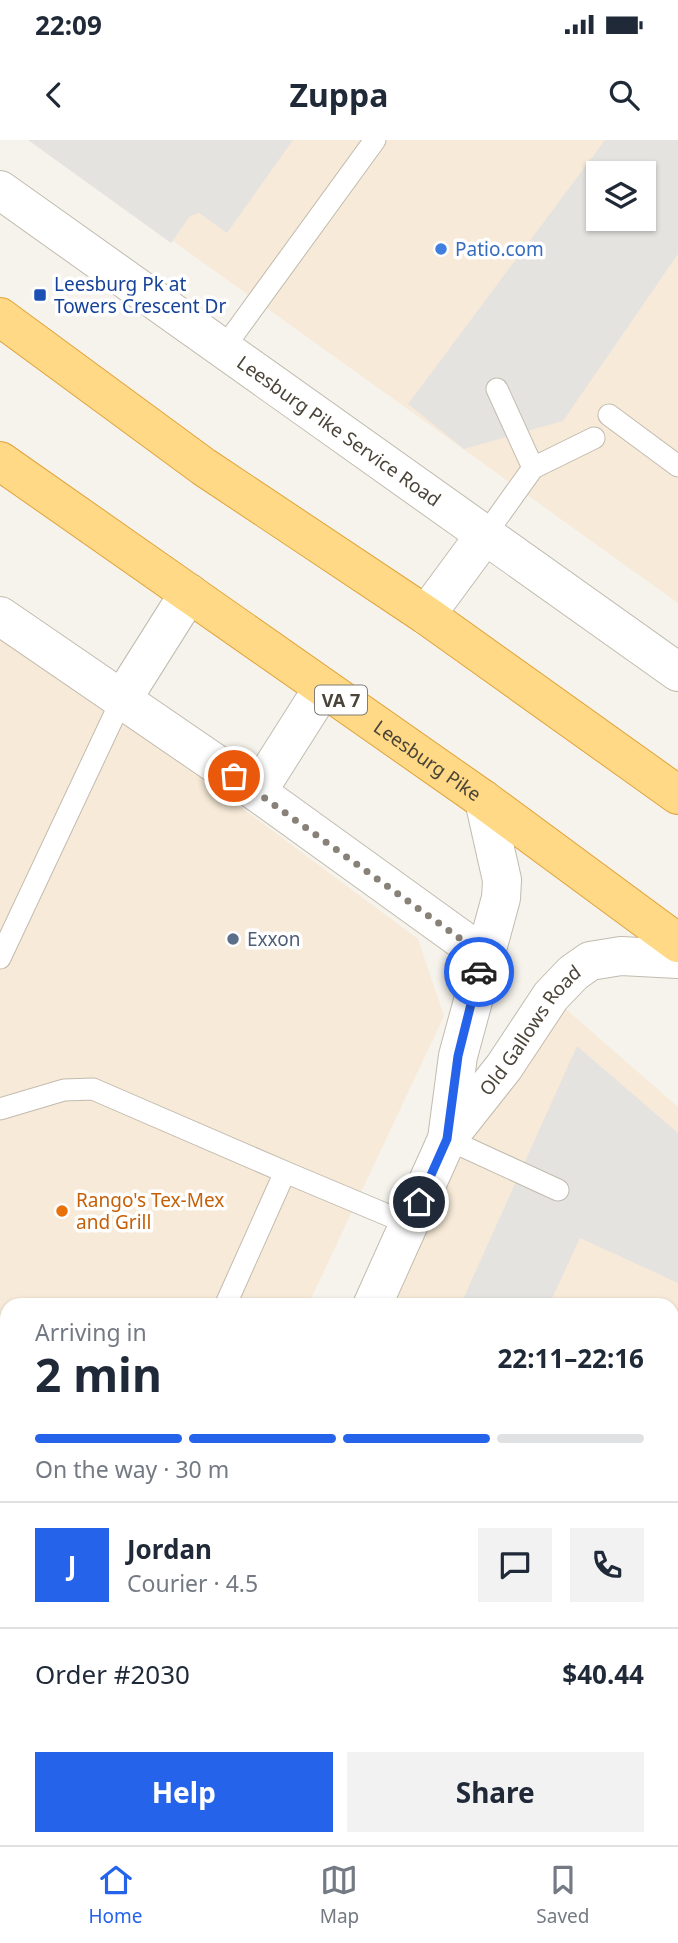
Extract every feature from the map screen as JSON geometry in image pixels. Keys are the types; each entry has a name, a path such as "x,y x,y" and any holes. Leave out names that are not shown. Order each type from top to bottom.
{"highway":[{"path":"0,317 204,467 426,615 678,795"},
{"name":"Leesburg Pike","path":"0,461 484,800 678,943"}],"street":[{"name":"Leesburg Pike Service Road","path":"0,190 678,673"},
{"path":"426,615 485,535"},
{"path":"121,701 189,593"},
{"path":"0,616 257,792 483,955"},
{"path":"257,792 323,688"},
{"name":"Old Gallows Road","path":"447,1139 458,1056 483,955 495,926 502,880 484,800"},
{"name":"Old Gallows Road","path":"376,1298 447,1139 504,1067 551,996 573,973 590,961 603,957 678,959"}],"lane":[{"path":"223,349 375,140"},
{"path":"497,389 533,468"},
{"path":"610,415 678,466"},
{"path":"485,535 533,468 594,438"},
{"path":"0,958 121,701"},
{"path":"0,1109 64,1090 93,1089 409,1224"},
{"path":"447,1139 558,1190"},
{"path":"229,1298 285,1172"}],"shaded area":[{"path":"28,140 293,140 227,233 199,213 190,216 171,243"},
{"path":"32,140 678,140 678,603"},
{"path":"605,140 678,140 678,254 563,421 464,449 408,404 586,165 586,231 656,231 656,161 589,161"},
{"path":"0,628 418,939 444,1016 311,1298 0,1298"},
{"path":"551,996 678,1107 678,1298 377,1298"},
{"path":"577,1046 678,1133 678,1283 580,1238 552,1298 464,1298"}],"way so far":[{"path":"234,776 483,955 479,972"}],"place":[{"name":"Patio.com","path":"441,249"},
{"name":"Leesburg Pk at Towers Crescent Dr","path":"40,295"},
{"name":"Exxon","path":"233,939"},
{"name":"Rango's Tex-Mex and Grill","path":"62,1211"}],"route":[{"path":"419,1202 447,1139 458,1056 479,972"}]}
